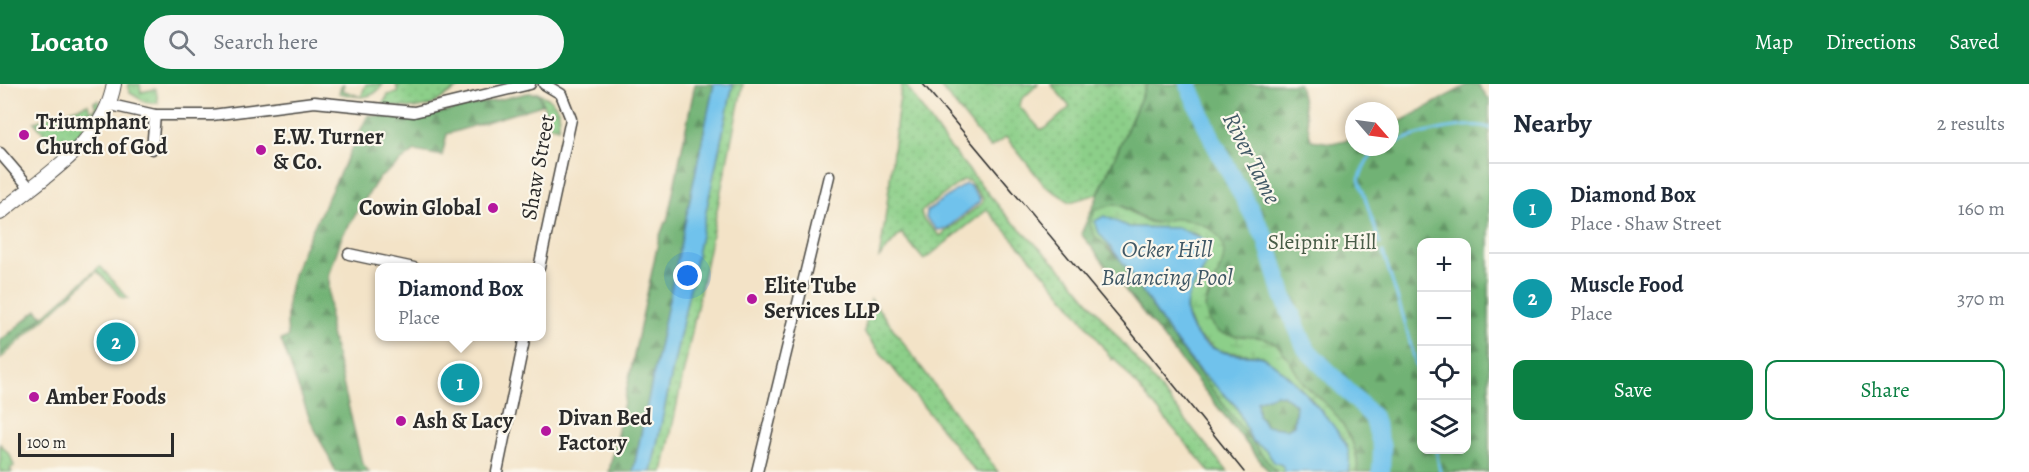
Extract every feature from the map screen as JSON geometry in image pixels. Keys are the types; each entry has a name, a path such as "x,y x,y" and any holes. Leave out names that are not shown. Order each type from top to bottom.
{"street":[{"path":"0,213 83,143 97,128 111,105 114,84"},
{"name":"Shaw Street","path":"111,105 155,115 213,115 314,102 414,112 530,84"},
{"name":"Shaw Street","path":"540,263 571,119 561,94 544,84"},
{"path":"152,149 155,115"},
{"path":"0,153 30,188"},
{"path":"757,472 829,176"},
{"path":"349,254 394,263"},
{"path":"497,472 524,341"}],"green space":[{"path":"128,84 140,84 141,92 156,89 158,103 145,102 130,93"},
{"path":"344,84 342,90 360,97 339,93"},
{"path":"366,84 383,84 374,94 361,97"},
{"path":"396,84 469,84 425,107 382,105 388,95 398,93"},
{"path":"695,84 714,84 633,472 609,472 659,238 667,222"},
{"path":"733,84 743,84 663,472 651,472"},
{"path":"902,84 905,84 943,139 1007,216 1070,278 1228,472 1210,472 1114,358 1112,360 1052,283 987,210 924,260 901,233 879,258","holes":["963,180 969,181 983,199 982,203 940,236 923,219 921,212"]},
{"path":"938,84 1038,84 1021,100 1020,107 1040,129 1045,129 1070,107 1051,84 1147,84 1098,194 1070,202 1045,186 1006,137 990,148"},
{"name":"Sleipnir Hill","path":"1147,84 1299,84 1311,140 1332,143 1345,140 1345,156 1399,156 1399,122 1469,84 1478,84 1489,99 1489,472 1357,472 1354,446 1348,435 1332,413 1301,381 1282,351 1268,341 1225,335 1216,330 1209,321 1205,307 1217,275 1209,227 1182,219 1157,223 1148,221 1123,206 1103,207 1107,249 1122,260 1169,333 1277,472 1269,472 1081,234"},
{"path":"528,93 539,93 542,105 447,134 442,156 415,151 378,179 342,236 329,275 330,329 362,463 369,472 336,472 309,417 281,340 288,337 288,300 295,269 368,115 413,119"},
{"path":"539,93 551,100 559,110 559,128 548,125 549,121"},
{"path":"98,100 100,105 78,135 60,152 34,122 88,104 90,111 96,109 94,102"},
{"path":"1115,204 1151,223 1172,219 1192,221 1216,234 1224,250 1219,272 1205,307 1209,322 1226,335 1258,337 1278,346 1304,384 1329,407 1342,423 1352,442 1357,472 1348,472 1347,446 1310,397 1263,356 1219,351 1195,334 1187,315 1186,296 1202,275 1199,235 1178,228 1129,227 1122,260 1095,236 1090,224 1095,210"},
{"path":"100,266 128,298 123,298 97,271 0,359 0,355"},
{"path":"871,299 998,472 976,472 864,332"},
{"path":"37,310 43,316 0,355 0,341"},
{"path":"1185,354 1236,406 1251,438 1266,450 1274,462 1282,465 1285,472 1277,472 1263,456"},
{"path":"1276,394 1283,395 1296,405 1294,425 1287,429 1265,426 1258,415 1257,401"},
{"path":"0,444 10,455 14,466 10,469 12,472 0,472"}],"water":[{"path":"714,84 733,84 651,472 633,472"},
{"path":"965,184 969,185 980,199 979,202 946,229 937,230 926,218 927,211"},
{"name":"Ocker Hill Balancing Pool","path":"1104,216 1129,227 1178,228 1204,239 1209,250 1208,261 1190,292 1186,304 1187,317 1194,332 1203,342 1221,352 1262,357 1285,374 1309,397 1340,435 1348,451 1348,472 1285,472 1282,465 1274,462 1266,450 1252,441 1236,406 1198,369 1169,333 1131,273 1099,233 1095,221","holes":["1276,394 1283,395 1296,405 1294,425 1287,429 1265,426 1258,415 1257,401"]}],"waterway":[{"name":"River Tame","path":"1188,84 1213,141 1266,239 1283,295 1306,349 1373,417 1382,447 1381,472"},
{"path":"1380,244 1359,179 1369,158 1392,144 1427,132 1464,126 1489,128"},
{"path":"1383,252 1417,369"},
{"path":"1437,454 1440,472"}],"tram line":[{"path":"923,84 1140,343 1244,472"}],"place":[{"name":"Triumphant Church of God","path":"24,135"},
{"name":"E.W. Turner & Co.","path":"261,150"},
{"name":"Cowin Global","path":"493,208"},
{"name":"Elite Tube Services LLP","path":"752,299"},
{"name":"Muscle Food","path":"116,342"},
{"name":"Diamond Box","path":"460,383"},
{"name":"Amber Foods","path":"34,397"},
{"name":"Ash & Lacy","path":"401,421"},
{"name":"Divan Bed Factory","path":"546,431"}]}
